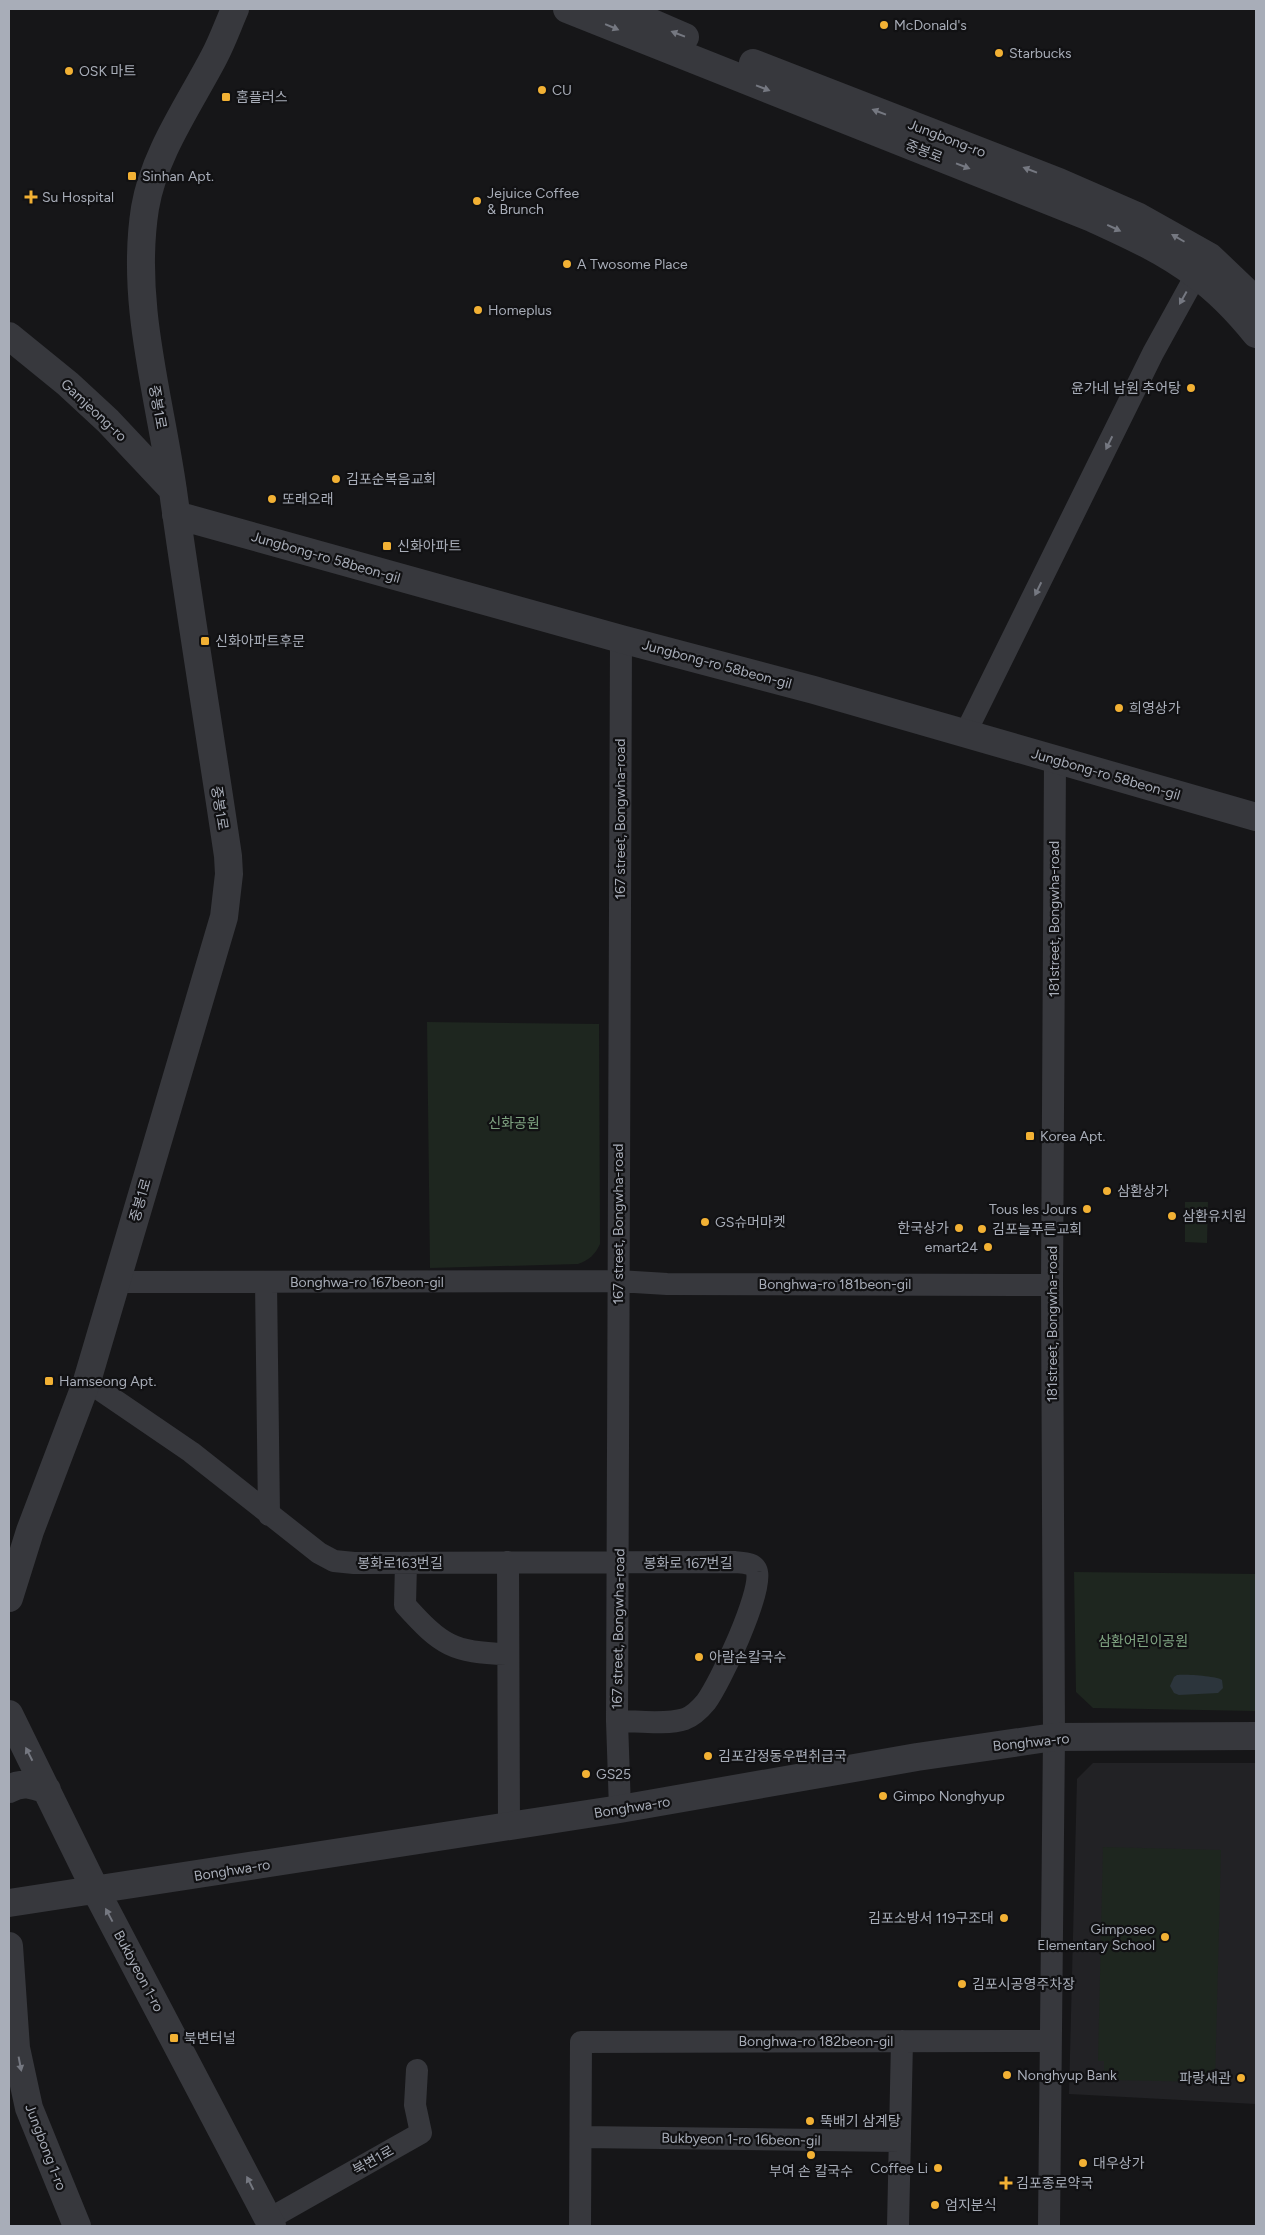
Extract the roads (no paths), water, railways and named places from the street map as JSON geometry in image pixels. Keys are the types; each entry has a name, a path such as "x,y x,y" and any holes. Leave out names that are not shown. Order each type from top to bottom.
{"street":[{"name":"중봉1로","path":"9,1598 30,1531 87,1381 224,917 229,874 228,856 174,503 150,361 141,289 140,259 145,207 150,187 174,130 215,55 232,9"},
{"name":"중봉로","path":"567,9 1092,218 1203,266 1228,303 1256,334"},
{"name":"Jungbong-ro","path":"620,9 668,30 1100,199 1144,220 1203,266 1256,301"},
{"path":"965,734 1149,362 1203,266"},
{"name":"Gamjeong-ro","path":"9,336 68,384 108,421 174,503"},
{"name":"Jungbong-ro 58beon-gil","path":"174,503 621,639 814,690 1256,817"},
{"name":"167 street, Bongwha-road","path":"620,1809 617,1721 621,639"},
{"name":"181street, Bongwha-road","path":"1054,1738 1052,1285 1055,760"},
{"name":"Bonghwa-ro 167beon-gil","path":"116,1282 618,1281"},
{"name":"Bonghwa-ro 181beon-gil","path":"618,1281 667,1284 1052,1285"},
{"path":"266,1282 269,1515"},
{"name":"봉화로163번길","path":"87,1381 191,1452 269,1515 327,1558 354,1563 619,1563"},
{"path":"508,1562 508,1827"},
{"name":"봉화로 167번길","path":"617,1721 669,1721 686,1718 706,1703 734,1652 756,1585 757,1572 748,1564 734,1562 619,1563"},
{"path":"406,1563 405,1605 426,1629 443,1641 466,1651 507,1654"},
{"name":"Bukbyeon 1-ro","path":"9,1714 96,1891 270,2222"},
{"name":"Bonghwa-ro","path":"9,1903 508,1827 917,1757 1054,1738 1256,1736"},
{"path":"1049,2226 1054,1738"},
{"path":"9,1788 20,1784 30,1784 47,1790"},
{"name":"Jungbong 1-ro","path":"9,1946 16,2048 29,2108 77,2226"},
{"name":"Bonghwa-ro 182beon-gil","path":"581,2137 581,2042 1050,2041"},
{"path":"898,2226 902,2042"},
{"name":"북변1로","path":"270,2222 421,2133 415,2105 417,2070"},
{"path":"580,2226 581,2137"},
{"name":"Bukbyeon 1-ro 16beon-gil","path":"581,2137 900,2141"}],"place":[{"name":"McDonald's","path":"884,25"},
{"name":"Starbucks","path":"999,53"},
{"name":"OSK 마트","path":"69,71"},
{"name":"CU","path":"542,90"},
{"name":"홈플러스","path":"226,97"},
{"name":"Sinhan Apt.","path":"132,176"},
{"name":"Su Hospital","path":"31,197"},
{"name":"Jejuice Coffee & Brunch","path":"477,201"},
{"name":"A Twosome Place","path":"567,264"},
{"name":"Homeplus","path":"478,310"},
{"name":"윤가네 남원 추어탕","path":"1191,388"},
{"name":"김포순복음교회","path":"336,479"},
{"name":"또래오래","path":"272,499"},
{"name":"신화아파트","path":"387,546"},
{"name":"신화아파트후문","path":"205,641"},
{"name":"희영상가","path":"1119,708"},
{"name":"Korea Apt.","path":"1030,1136"},
{"name":"삼환상가","path":"1107,1191"},
{"name":"Tous les Jours","path":"1087,1209"},
{"name":"삼환유치원","path":"1172,1216"},
{"name":"GS슈머마켓","path":"705,1222"},
{"name":"한국상가","path":"959,1228"},
{"name":"김포늘푸른교회","path":"982,1229"},
{"name":"emart24","path":"988,1247"},
{"name":"Hamseong Apt.","path":"49,1381"},
{"name":"아람손칼국수","path":"699,1657"},
{"name":"김포감정동우편취급국","path":"708,1756"},
{"name":"GS25","path":"586,1774"},
{"name":"Gimpo Nonghyup","path":"883,1796"},
{"name":"김포소방서 119구조대","path":"1004,1918"},
{"name":"Gimposeo Elementary School","path":"1165,1937"},
{"name":"김포시공영주차장","path":"962,1984"},
{"name":"북변터널","path":"174,2038"},
{"name":"Nonghyup Bank","path":"1007,2075"},
{"name":"파랑새관","path":"1241,2078"},
{"name":"뚝배기 삼계탕","path":"810,2121"},
{"name":"부여 손 칼국수","path":"811,2155"},
{"name":"대우상가","path":"1083,2163"},
{"name":"Coffee Li","path":"938,2168"},
{"name":"김포종로약국","path":"1006,2183"},
{"name":"엄지분식","path":"935,2205"}],"park label":[{"name":"신화공원","path":"514,1123"},
{"name":"삼환어린이공원","path":"1143,1641"}]}
